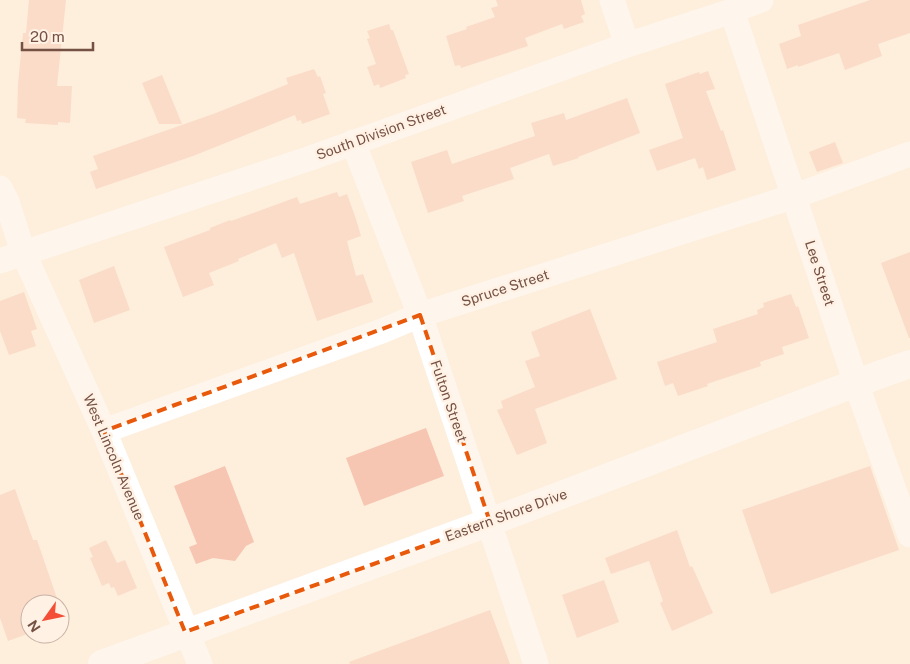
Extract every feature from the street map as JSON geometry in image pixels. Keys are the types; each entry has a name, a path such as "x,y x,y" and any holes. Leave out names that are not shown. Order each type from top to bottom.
{"street":[{"path":"612,0 627,45"},
{"name":"South Division Street","path":"11,257 299,162 627,45 761,0"},
{"name":"Lee Street","path":"732,11 856,383 910,535"},
{"name":"Fulton Street","path":"353,142 420,315 536,664"},
{"name":"Spruce Street","path":"104,430 420,315 795,196 910,154"},
{"name":"West Lincoln Avenue","path":"0,188 7,202 11,257 104,430 200,664"},
{"name":"Eastern Shore Drive","path":"102,664 490,522 910,364"}],"highlighted area":[{"path":"420,315 490,522 185,632 104,431"}],"building":[{"path":"29,0 66,0 57,86 72,86 70,123 58,122 58,125 25,123 26,119 17,118 23,33 26,33"},
{"path":"496,0 581,0 585,14 581,16 584,22 564,29 562,24 525,38 528,46 461,68 460,65 455,66 446,36 495,17 491,8 498,6"},
{"path":"870,0 910,0 910,33 878,44 882,56 845,70 839,53 787,69 779,44 801,36 798,25"},
{"path":"389,24 409,74 405,75 406,78 380,88 379,84 374,86 367,67 376,64 367,39 370,38 367,31"},
{"path":"314,69 318,77 320,76 326,93 323,94 330,114 302,124 301,120 297,121 295,115 193,156 96,189 90,172 98,169 93,156 216,113 288,84 286,78"},
{"path":"708,71 715,89 706,91 721,131 723,130 736,170 707,180 703,167 699,169 695,158 657,171 649,150 683,138 665,84 699,72 700,74"},
{"path":"162,75 182,124 159,124 142,83"},
{"path":"627,98 640,133 579,158 553,166 549,154 510,168 514,179 462,196 464,201 428,213 411,162 447,150 452,164 535,136 531,123 564,113 566,120"},
{"path":"835,142 843,163 817,172 809,152"},
{"path":"337,192 339,197 347,194 356,219 361,236 347,241 356,276 363,274 373,302 317,321 294,253 282,258 276,243 209,273 214,285 183,297 164,247 210,230 210,228 230,220 297,197 300,204"},
{"path":"910,252 910,338 909,338 881,263"},
{"path":"114,266 130,310 94,323 79,280"},
{"path":"24,292 37,329 31,331 36,346 9,355 0,331 0,301"},
{"path":"791,294 796,307 798,306 809,338 782,347 784,354 760,362 761,366 678,396 673,383 665,386 657,362 717,342 713,329 758,314 757,310 764,307 763,303"},
{"path":"590,309 617,379 535,409 547,443 517,455 497,410 503,408 501,401 535,387 525,361 540,356 531,332"},
{"path":"426,428 444,476 364,506 346,458"},
{"path":"225,466 254,542 246,546 235,561 213,558 196,564 189,547 197,544 174,486"},
{"path":"870,466 899,550 771,594 742,510"},
{"path":"15,489 33,540 37,540 56,594 20,594 20,637 8,641 0,618 0,495"},
{"path":"677,530 690,567 692,566 713,613 672,631 660,603 663,601 649,561 611,574 605,558"},
{"path":"106,540 117,563 125,560 137,588 118,596 114,587 111,588 109,583 102,586 90,558 93,557 89,548"},
{"path":"604,580 619,622 577,638 562,595"},
{"path":"490,610 510,664 350,664 349,662"}]}
